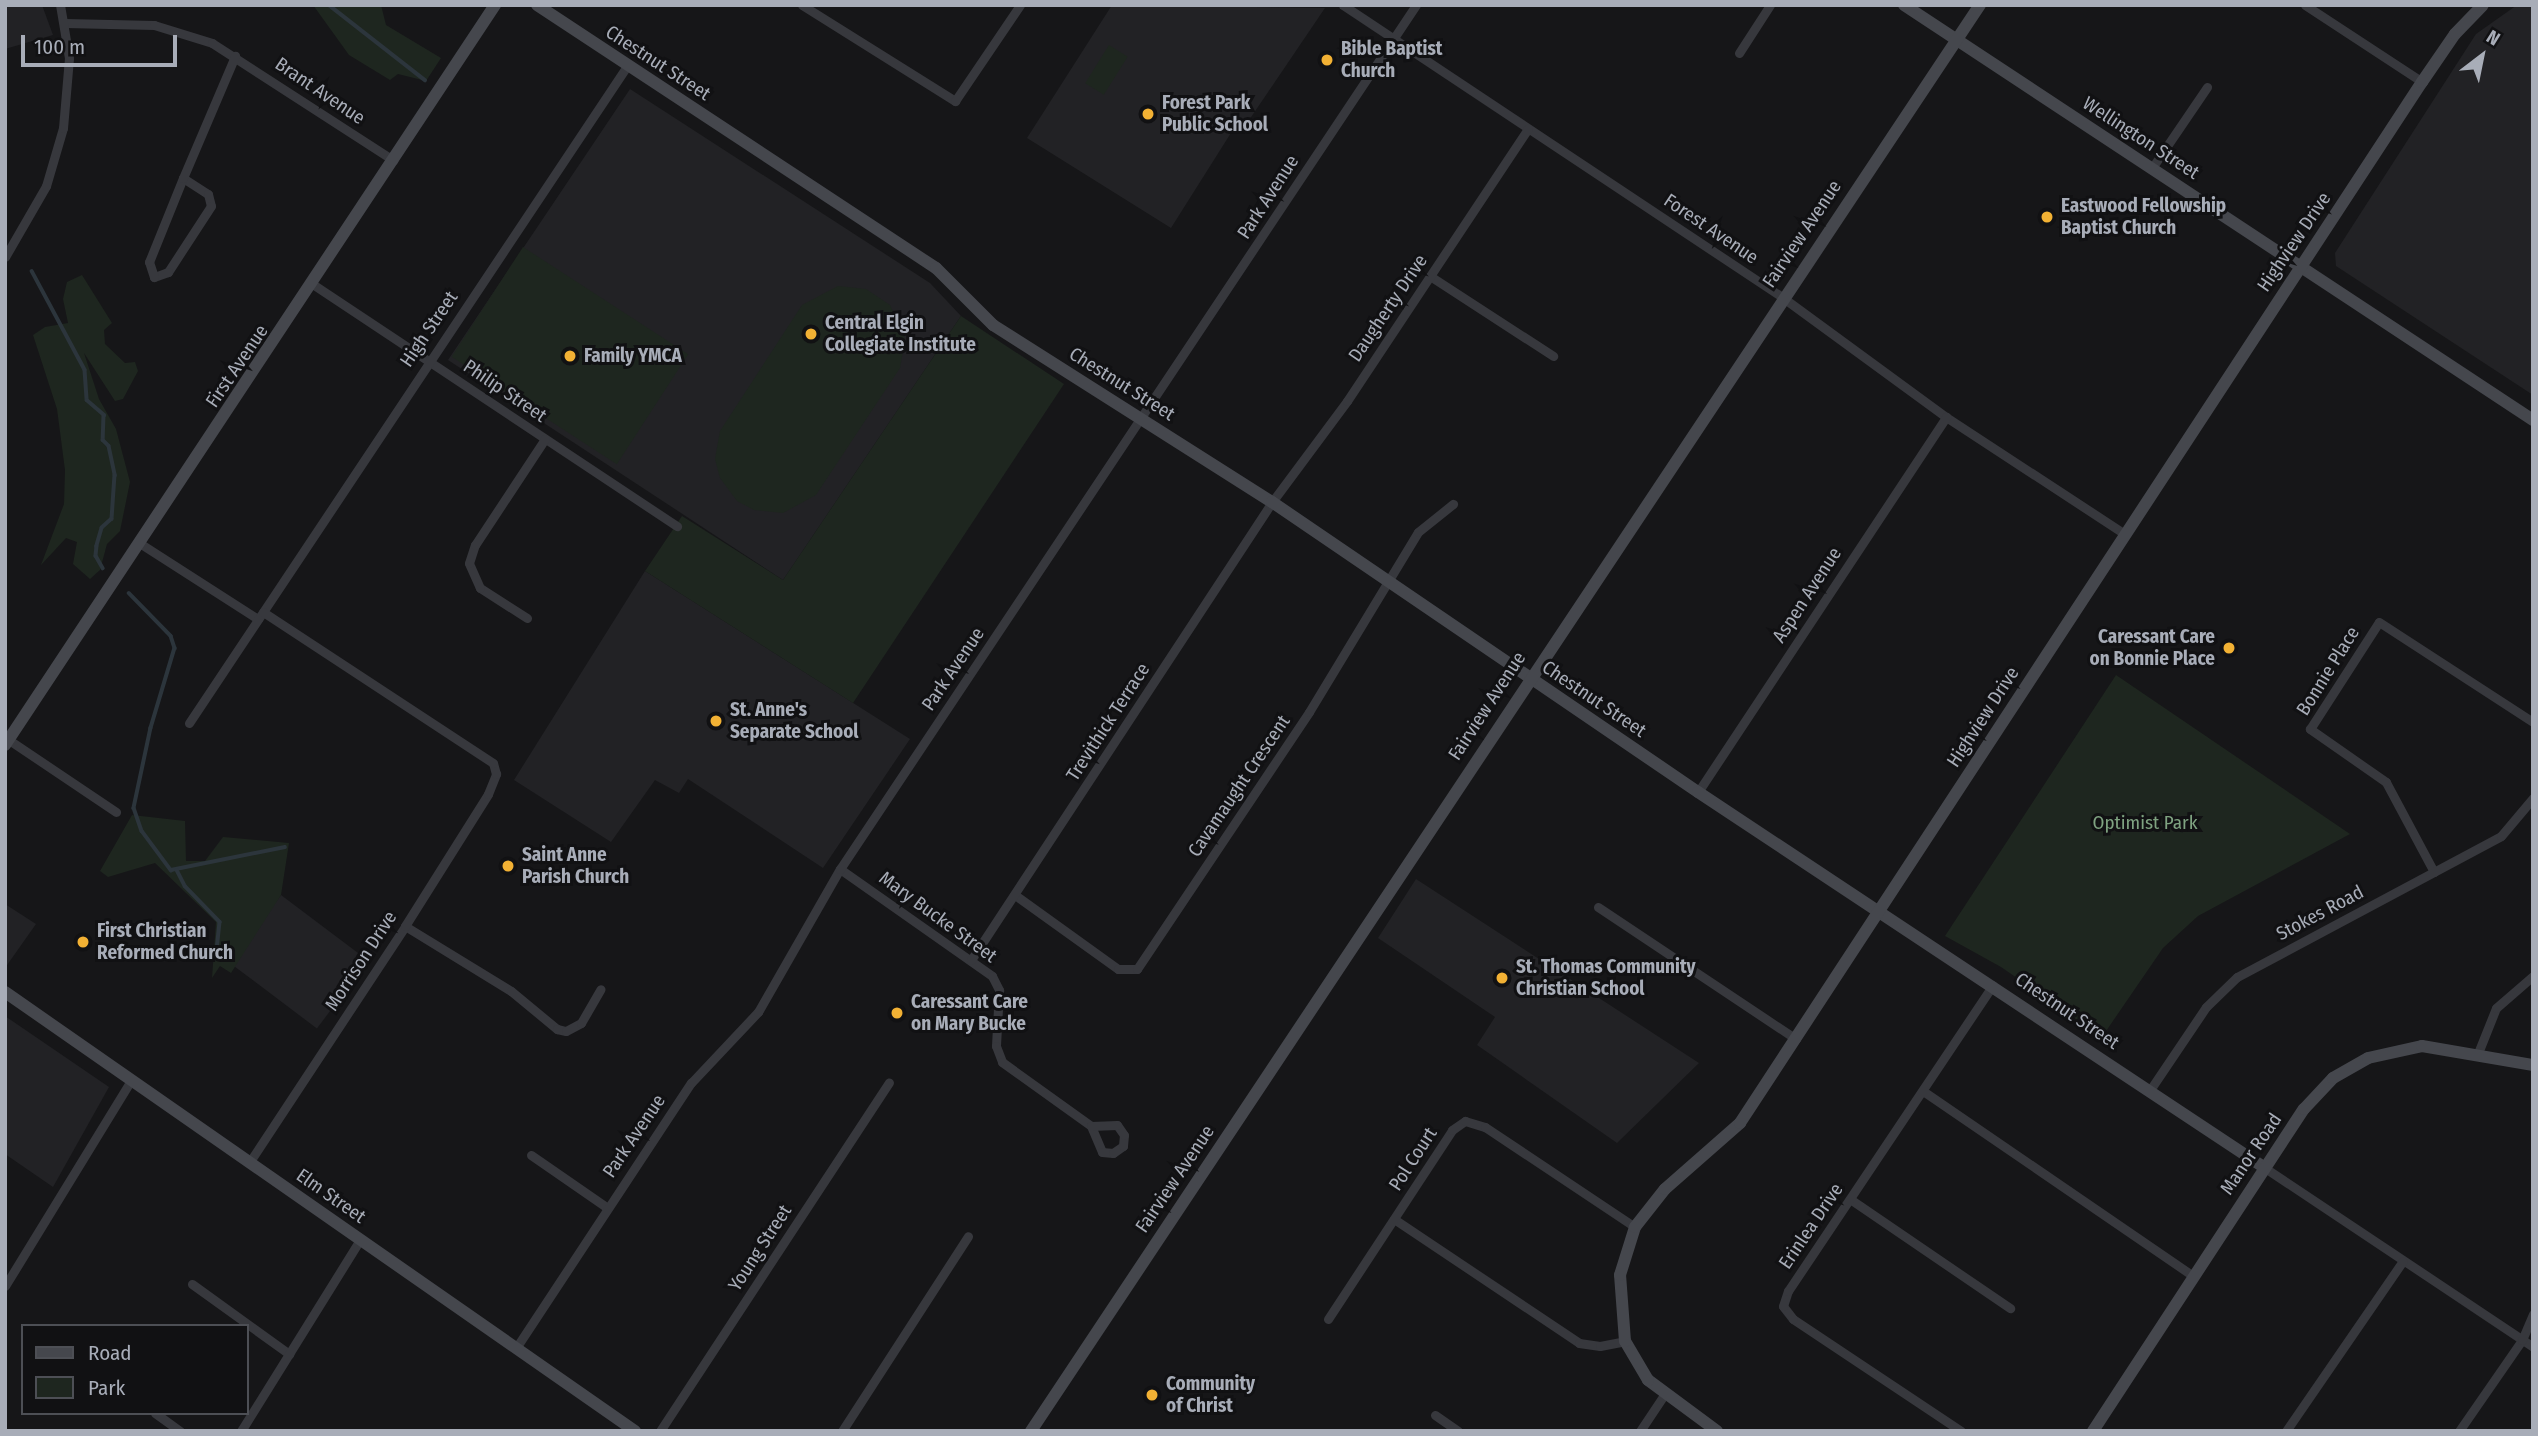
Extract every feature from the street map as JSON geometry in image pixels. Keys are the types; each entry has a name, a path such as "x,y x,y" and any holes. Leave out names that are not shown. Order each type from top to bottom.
{"street":[{"path":"5,257 36,208 58,152 69,92 65,23 60,5"},
{"name":"First Avenue","path":"7,742 314,285 495,5"},
{"name":"Chestnut Street","path":"537,5 936,268 987,321 1387,578 1528,678 1878,912 1993,985 2533,1347"},
{"path":"803,5 955,101 1020,5"},
{"name":"Forest Avenue","path":"1343,5 1782,297 1946,417 2125,534"},
{"name":"Park Avenue","path":"516,1348 691,1083 758,1012 840,869 1416,5"},
{"path":"1739,53 1770,5"},
{"name":"Wellington Street","path":"1904,5 2533,420"},
{"name":"Fairview Avenue","path":"1031,1431 1528,678 1980,5"},
{"path":"2305,5 2422,82"},
{"name":"Highview Drive","path":"1717,1431 1664,1395 1636,1363 1625,1341 1620,1275 1635,1227 1665,1189 1734,1130 2422,82 2455,34 2483,5"},
{"name":"Brant Avenue","path":"65,23 154,25 212,43 393,160"},
{"path":"183,178 208,194 211,206 168,272 154,277 149,262 183,178 235,56"},
{"name":"High Street","path":"189,723 627,66"},
{"path":"2152,168 2207,87"},
{"name":"Daugherty Drive","path":"1272,502 1430,276 1528,129"},
{"path":"1430,276 1553,356"},
{"name":"Philip Street","path":"314,285 677,526"},
{"name":"Aspen Avenue","path":"1698,792 1946,417"},
{"path":"527,618 480,588 469,563 475,545 545,439"},
{"name":"Trevithick Terrace","path":"971,960 1272,502"},
{"name":"Cavamaught Crescent","path":"1015,895 1112,965 1129,972 1137,969 1309,712 1387,578 1426,523 1453,504"},
{"path":"141,544 260,616"},
{"name":"Morrison Drive","path":"249,1163 405,926 488,794 496,774 493,763 260,616"},
{"name":"Bonnie Place","path":"2434,872 2386,782 2310,729 2379,622 2533,722"},
{"path":"7,742 116,812"},
{"name":"Stokes Road","path":"2150,1090 2206,1007 2237,977 2501,836 2533,798"},
{"name":"Mary Bucke Street","path":"840,869 992,976 999,990 996,1046 1002,1062 1091,1126"},
{"path":"1598,907 1796,1039"},
{"path":"405,926 511,991 557,1029 566,1031 581,1023 601,989"},
{"path":"2477,1053 2496,1008 2533,976"},
{"name":"Erinlea Drive","path":"1961,1431 1793,1319 1783,1306 1788,1291 1993,985"},
{"name":"Elm Street","path":"5,992 635,1431"},
{"name":"Manor Road","path":"2093,1431 2304,1109 2350,1067 2386,1052 2422,1046 2477,1053 2533,1065"},
{"path":"5,1286 131,1080"},
{"name":"Young Street","path":"660,1431 889,1083"},
{"path":"1923,1091 2193,1276"},
{"name":"Pol Court","path":"1328,1319 1452,1130 1465,1121 1485,1127 1635,1227"},
{"path":"531,1155 607,1207"},
{"path":"1850,1199 2010,1308"},
{"path":"1394,1219 1579,1343 1600,1346 1625,1341"},
{"path":"842,1431 968,1236"},
{"path":"242,1431 360,1240"},
{"path":"2286,1431 2403,1261"},
{"path":"192,1284 247,1324"},
{"path":"2459,1431 2522,1340 2533,1314"},
{"path":"248,1324 289,1354"},
{"path":"1640,1431 1664,1395"},
{"path":"158,1415 180,1431"},
{"path":"1434,1415 1458,1431"}],"shaded area":[{"path":"5,5 42,5 53,35 5,49"},
{"name":"Forest Park Public School","path":"1112,5 1325,8 1243,129 1236,125 1171,228 1027,138"},
{"path":"2517,5 2533,5 2533,395 2336,266 2335,253 2476,34"},
{"name":"Central Elgin Collegiate Institute","path":"630,89 930,283 961,316 783,580 448,360"},
{"name":"St. Anne's Separate School","path":"645,571 910,739 823,868 688,779 679,793 655,780 611,842 514,780"},
{"name":"St. Thomas Community Christian School","path":"1416,879 1699,1063 1617,1143 1477,1045 1495,1017 1378,938"},
{"path":"281,895 368,961 317,1028 230,963"},
{"path":"5,904 36,924 5,968"},
{"path":"5,1016 109,1087 53,1187 5,1154"}],"green space":[{"path":"313,5 381,5 386,25 441,58 426,81 398,74 390,80 349,55"},
{"path":"1109,45 1128,57 1104,95 1085,83"},
{"name":"Family YMCA","path":"523,247 688,354 617,464 452,357"},
{"path":"82,275 112,323 104,330 105,344 125,363 135,362 138,371 123,399 115,401 84,353 99,399 116,429 130,482 120,531 107,544 100,570 90,579 73,564 77,542 66,538 41,565 64,504 65,470 57,409 33,335 45,327 68,323 63,299 67,282"},
{"path":"838,286 866,289 890,305 905,339 900,368 816,495 783,513 754,510 737,501 720,478 715,459 720,431 802,305"},
{"path":"961,316 1064,384 853,703 645,571 682,516 783,580"},
{"name":"Optimist Park","path":"2116,675 2350,834 2198,916 2163,948 2102,1037 2001,967 1945,936"},
{"path":"132,815 185,821 186,861 205,861 223,837 289,843 281,895 231,973 220,966 212,978 216,922 155,863 108,877 100,871"}],"waterway":[{"path":"329,5 425,80"},
{"path":"32,271 85,370 87,400 104,415 103,440 109,446 115,475 112,519 102,528 97,546 96,556 103,568"},
{"path":"129,593 171,636 175,648 151,728 134,808 142,831 171,870 285,847"},
{"path":"177,870 185,886 220,922 217,953"}],"place":[{"name":"Bible Baptist Church","path":"1327,60"},
{"name":"Forest Park Public School","path":"1148,114"},
{"name":"Eastwood Fellowship Baptist Church","path":"2047,217"},
{"name":"Central Elgin Collegiate Institute","path":"811,334"},
{"name":"Family YMCA","path":"570,356"},
{"name":"Caressant Care on Bonnie Place","path":"2229,648"},
{"name":"St. Anne's Separate School","path":"716,721"},
{"name":"Saint Anne Parish Church","path":"508,866"},
{"name":"First Christian Reformed Church","path":"83,942"},
{"name":"St. Thomas Community Christian School","path":"1502,978"},
{"name":"Caressant Care on Mary Bucke","path":"897,1013"},
{"name":"Community of Christ","path":"1152,1395"}]}
